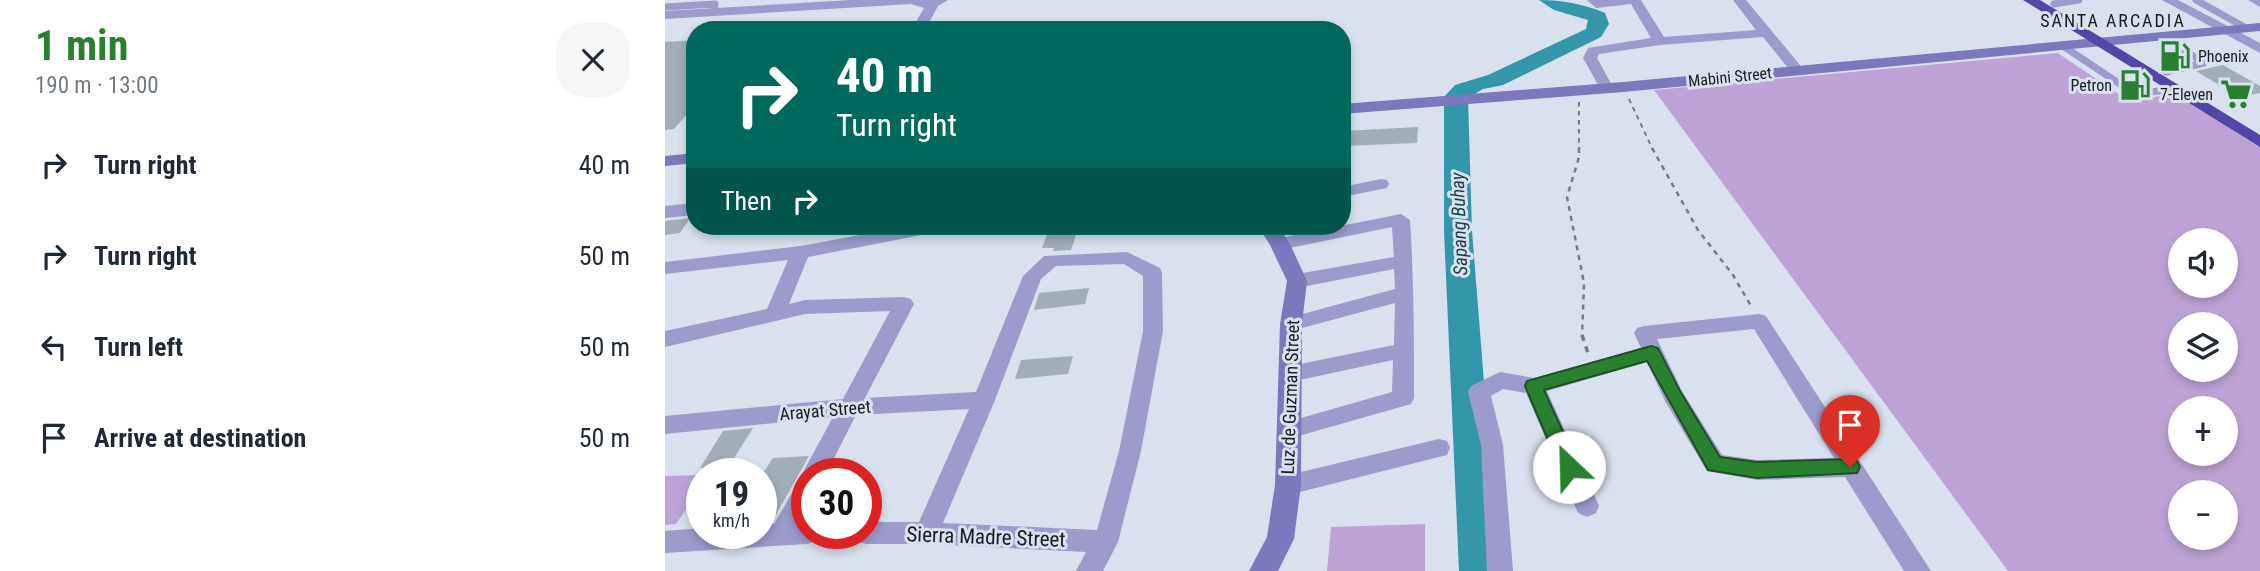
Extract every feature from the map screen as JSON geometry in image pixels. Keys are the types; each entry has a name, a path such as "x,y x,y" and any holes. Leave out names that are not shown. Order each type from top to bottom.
{"highway":[{"path":"2030,0 2260,142"},
{"path":"2051,2 2260,129"}],"main road":[{"name":"Mabini Street","path":"1351,108 1607,89 2253,27"},
{"path":"665,160 686,159"},
{"path":"1274,235 1297,282"},
{"name":"Luz de Guzman Street","path":"1262,571 1280,539 1288,485 1291,324 1297,282"}],"street":[{"path":"733,11 743,0"},
{"path":"1593,0 1596,4 1635,0 1661,41"},
{"path":"1739,0 1797,70"},
{"path":"2168,0 2260,49"},
{"path":"2254,0 2260,4"},
{"path":"665,15 925,2"},
{"path":"910,21 925,2"},
{"path":"920,21 925,2"},
{"path":"1607,89 1590,58 1593,51 1661,41 1767,33"},
{"path":"1351,190 1381,184"},
{"path":"665,212 686,210"},
{"path":"1288,430 1403,398 1405,293 1401,220 1351,226"},
{"path":"665,268 800,252 890,235"},
{"path":"775,313 800,252"},
{"path":"926,533 984,400 1033,276 1051,260 1127,258 1153,273 1153,331 1130,451 1106,542 1089,571"},
{"path":"1297,282 1403,261"},
{"path":"1291,324 1405,293"},
{"path":"665,339 805,307 904,304 823,458"},
{"path":"1850,467 1757,470 1715,464 1673,395 1651,353 1644,333 1759,321 1918,571"},
{"path":"1290,374 1405,350"},
{"path":"1500,571 1492,445 1479,391 1500,380 1534,386 1651,353"},
{"path":"1534,386 1587,506"},
{"name":"Arayat Street","path":"665,425 850,408 984,400"},
{"path":"1288,485 1439,448"},
{"path":"665,542 791,533"},
{"name":"Sierra Madre Street","path":"882,533 1106,542"}],"lane":[{"path":"2051,2 2079,0"},
{"path":"2196,0 2253,27"},
{"path":"665,7 715,4 714,12"},
{"path":"2162,36 2204,63 2166,72"},
{"path":"2063,46 2135,94 2175,89"}],"path":[{"path":"1624,89 1642,129 1698,230 1733,275 1759,321"},
{"path":"1579,93 1579,157 1567,197 1584,283 1582,340 1595,368"}],"shaded area":[{"path":"2058,53 2130,102 2174,93 2260,147 2260,571 2008,571 1654,90"},
{"path":"686,475 686,509 676,524 665,525 665,476"},
{"path":"1425,524 1425,571 1327,571 1331,527"}],"building":[{"path":"686,41 686,115 674,129 665,130 665,42"},
{"path":"2223,65 2260,86 2260,93 2239,97 2196,71"},
{"path":"1418,127 1417,143 1351,146 1351,131"},
{"path":"686,218 686,224 680,233 665,235 665,221"},
{"path":"1047,235 1076,235 1071,250 1053,251 1054,248 1042,248"},
{"path":"1089,288 1085,304 1034,310 1039,293"},
{"path":"1073,356 1068,374 1015,379 1021,360"},
{"path":"753,428 734,458 706,458 723,431"},
{"path":"809,456 791,458 791,488 777,513 777,458 773,458"}],"waterway":[{"name":"Sapang Buhay","path":"1479,571 1458,231 1456,97 1463,90 1495,80 1594,33 1599,24 1598,17 1549,0"}],"place":[{"name":"Phoenix","path":"2175,56"},
{"name":"Petron","path":"2135,85"},
{"name":"7-Eleven","path":"2236,94"}],"district":[{"name":"SANTA ARCADIA","path":"2113,20"}],"route":[{"path":"1569,467 1534,386 1651,353 1715,464 1757,470 1850,467"}]}
